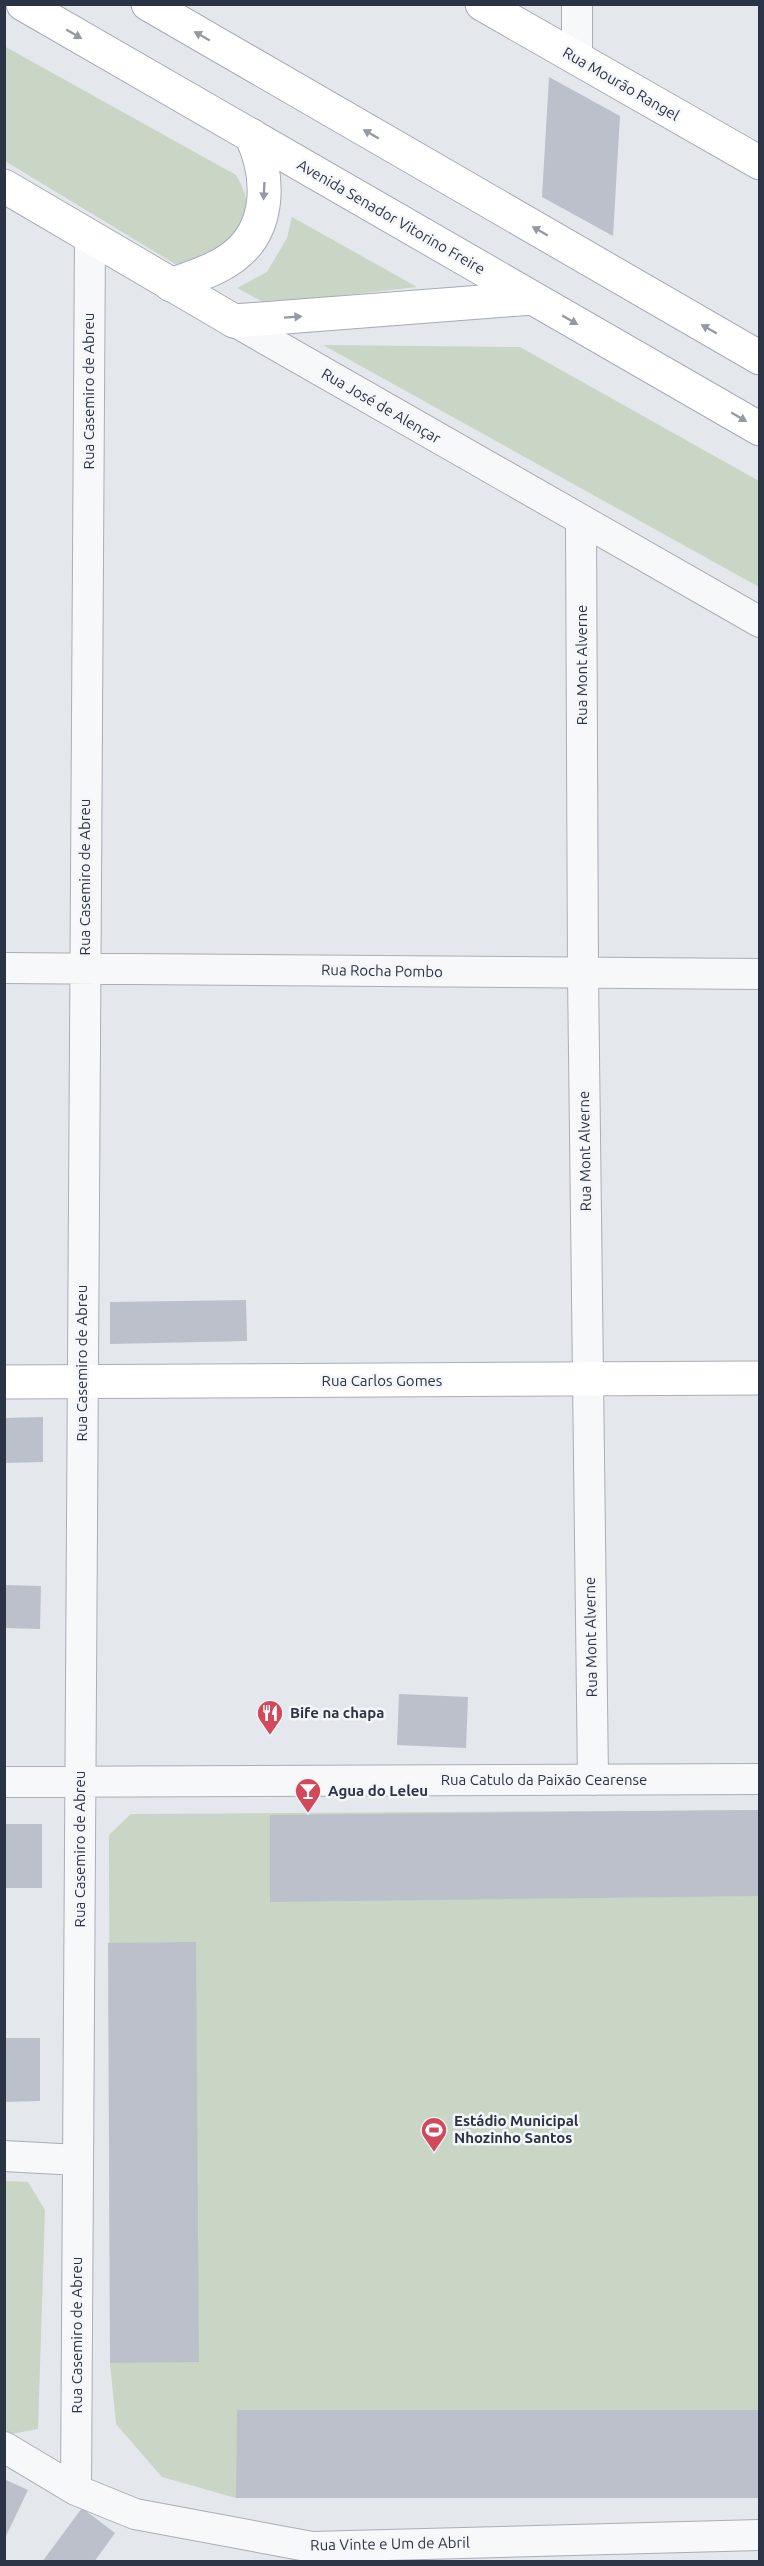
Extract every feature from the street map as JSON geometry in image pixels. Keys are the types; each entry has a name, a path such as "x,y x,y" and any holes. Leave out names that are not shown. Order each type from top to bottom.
{"main road":[{"name":"Avenida Senador Vitorino Freire","path":"23,4 759,429"},
{"path":"148,4 759,358"},
{"name":"Rua Mourão Rangel","path":"482,4 759,164"},
{"path":"171,285 223,264 250,241 259,222 266,194 262,165 251,135"},
{"name":"Rua José de Alençar","path":"4,186 234,321"},
{"path":"234,321 532,298"},
{"name":"Rua Carlos Gomes","path":"4,1382 588,1381 759,1378"}],"street":[{"path":"577,4 577,59"},
{"name":"Rua Casemiro de Abreu","path":"76,2490 90,237"},
{"name":"Rua José de Alençar","path":"234,321 759,622"},
{"name":"Rua Mont Alverne","path":"581,521 583,974 593,1780"},
{"name":"Rua Rocha Pombo","path":"4,968 759,974"},
{"name":"Rua Catulo da Paixão Cearense","path":"4,1782 759,1779"},
{"path":"4,2156 78,2160"},
{"name":"Rua Vinte e Um de Abril","path":"4,2447 76,2490 135,2514 314,2554 759,2535"}],"green space":[{"path":"4,46 236,175 246,201 247,214 244,230 201,263 175,264 5,161"},
{"path":"292,217 417,287 267,304 237,288 267,272 287,238"},
{"path":"323,345 520,347 759,481 759,587"},
{"name":"Estádio Municipal Nhozinho Santos","path":"759,1810 759,2498 236,2498 162,2477 116,2424 110,2363 109,1835 131,1814"},
{"path":"5,2181 28,2182 45,2210 38,2429 11,2434 4,2430"}],"building":[{"path":"549,77 620,116 613,236 542,197"},
{"path":"246,1300 247,1341 110,1344 110,1302"},
{"path":"43,1417 43,1462 4,1463 4,1418"},
{"path":"5,1585 41,1586 40,1629 5,1628"},
{"path":"399,1694 468,1697 466,1748 397,1745"},
{"path":"760,1810 760,1896 270,1902 270,1815"},
{"path":"4,1824 42,1824 42,1888 4,1888"},
{"path":"196,1942 199,2362 110,2363 108,1943"},
{"path":"4,2038 40,2038 40,2101 4,2102"},
{"path":"237,2410 760,2410 760,2498 236,2498"},
{"path":"4,2479 28,2490 6,2536 4,2535"},
{"path":"82,2508 115,2533 94,2562 42,2562"}],"place":[{"name":"Bife na chapa","path":"270,1736"},
{"name":"Agua do Leleu","path":"308,1814"},
{"name":"Estádio Municipal Nhozinho Santos","path":"434,2153"}]}
